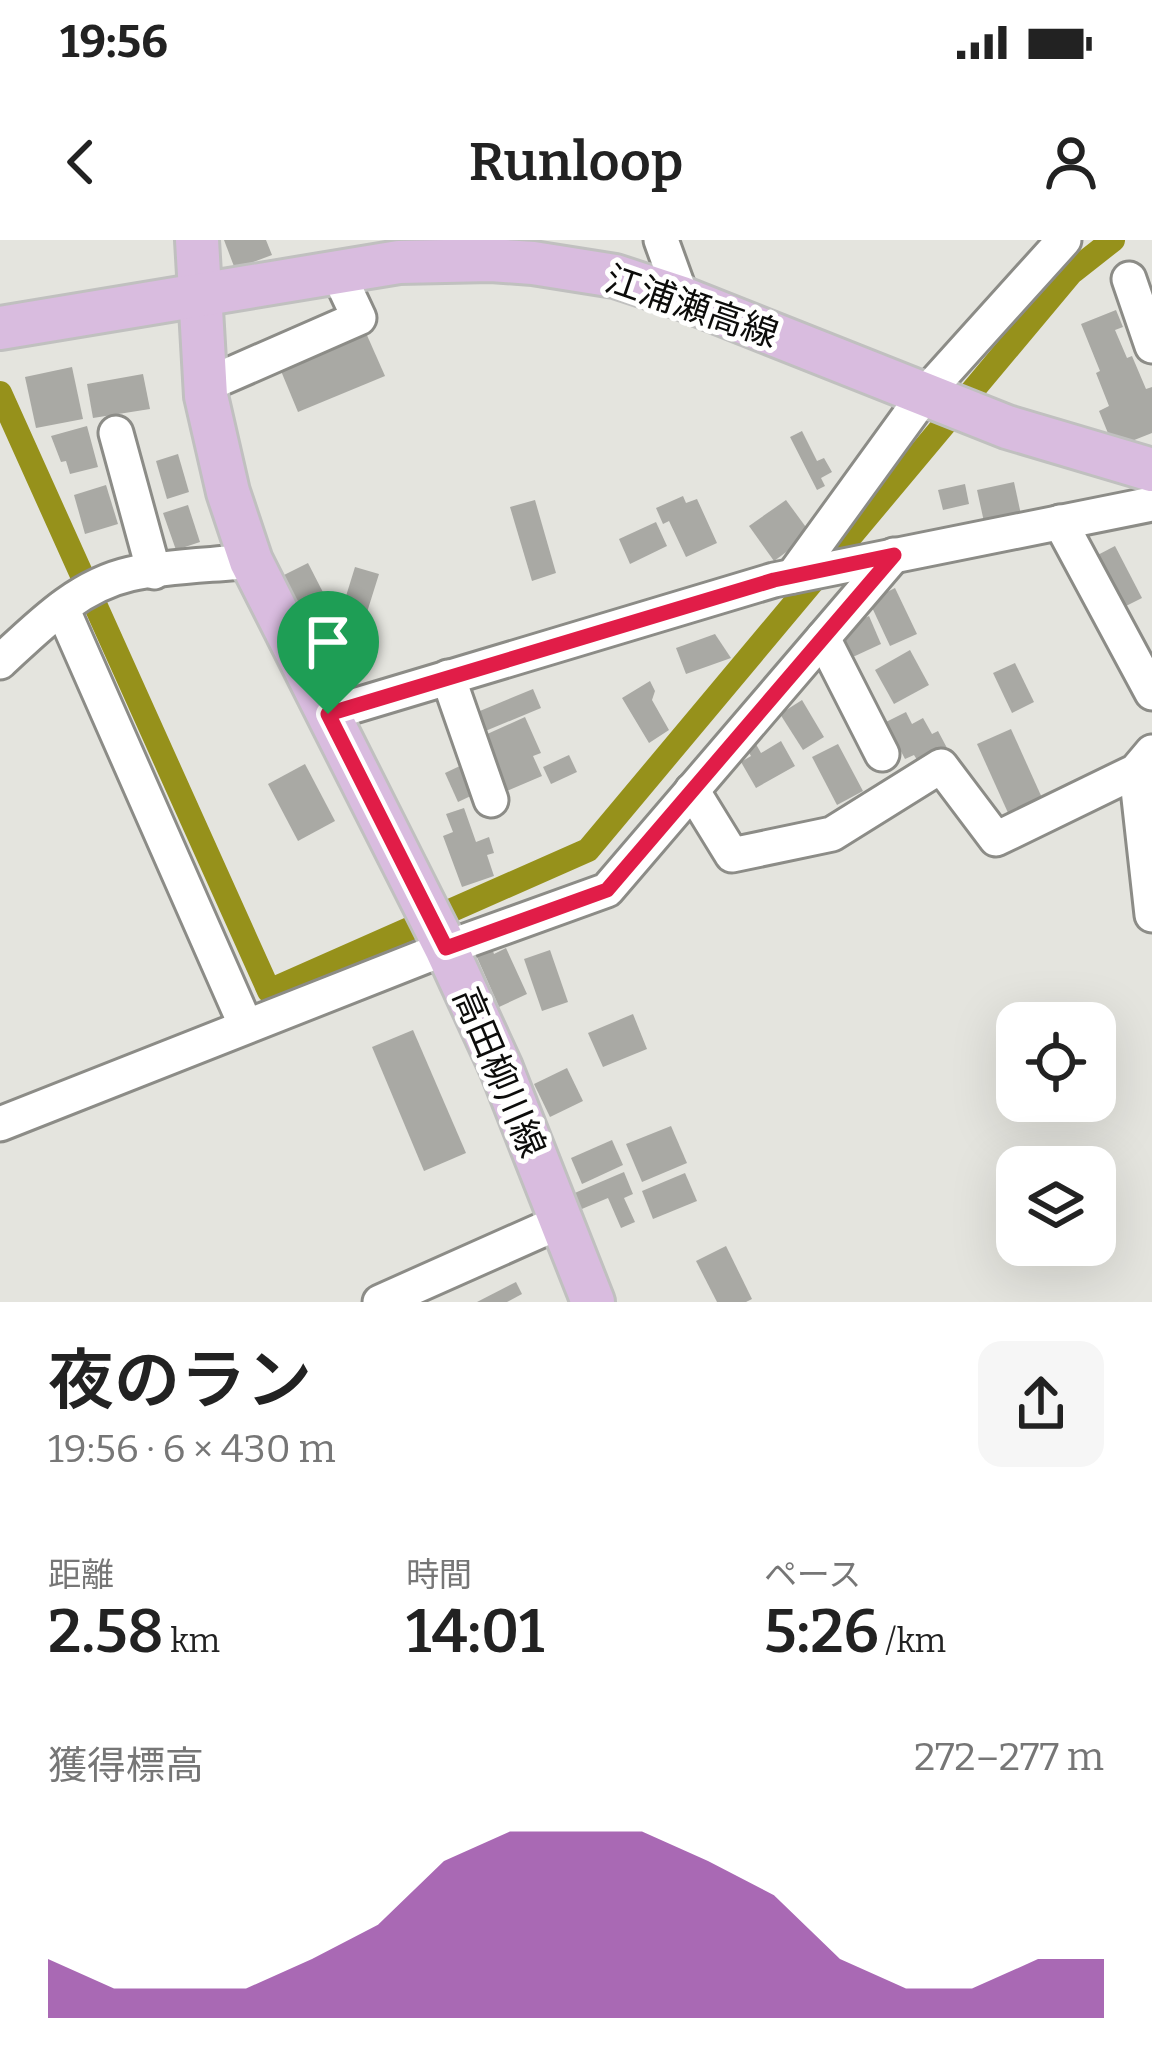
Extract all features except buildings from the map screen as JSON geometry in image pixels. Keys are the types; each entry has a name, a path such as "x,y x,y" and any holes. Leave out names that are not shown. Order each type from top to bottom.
{"main road":[{"name":"高田柳川線","path":"197,240 214,437 251,561 344,709 417,887 501,1068 593,1302"},
{"name":"江浦瀬高線","path":"14,325 399,262 533,263 615,276 682,298 1007,427 1152,470"}],"street":[{"path":"661,240 682,298"},
{"path":"784,578 1064,240"},
{"path":"206,385 359,318 337,272"},
{"path":"1129,279 1152,346"},
{"path":"116,433 142,573"},
{"path":"344,709 784,578 1152,504"},
{"path":"1060,522 1152,693"},
{"path":"0,1124 446,948 607,890 823,638 884,557"},
{"path":"0,662 83,593 142,573 251,561"},
{"path":"56,611 246,1026"},
{"path":"823,638 882,754"},
{"path":"448,677 491,800"},
{"path":"692,790 733,855 832,834 941,766 996,839 1144,761 1152,915"},
{"path":"391,1300 562,1221"}],"waterway":[{"path":"0,393 269,991 588,850 1071,273 1113,240"}],"route":[{"path":"894,555 607,890 446,948 328,714 774,580 894,555"}]}
